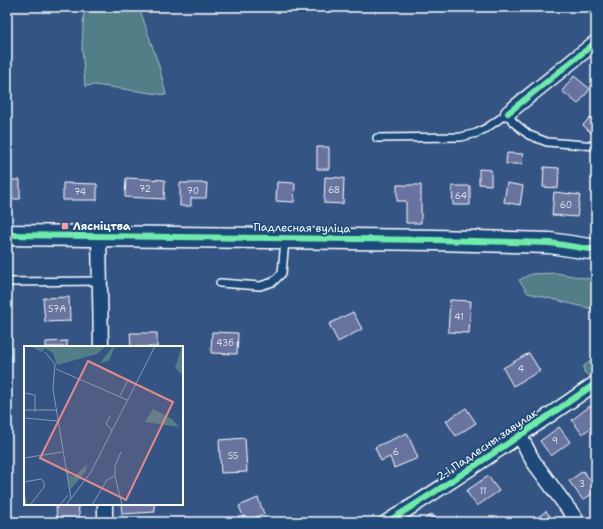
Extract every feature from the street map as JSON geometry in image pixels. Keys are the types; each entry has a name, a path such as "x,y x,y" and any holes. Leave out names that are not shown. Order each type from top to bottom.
{"main road":[{"name":"Падлесная вуліца","path":"7,235 434,240 550,243 596,250"}],"street":[{"path":"508,113 596,42"},
{"path":"99,236 101,346"},
{"name":"2-і Падлесны завулак","path":"387,522 520,436 596,383"},
{"path":"520,436 534,461 578,522"},
{"path":"105,505 105,522"}],"lane":[{"path":"377,138 461,137 477,133 508,113 513,122 529,135 547,142 596,146"},
{"path":"220,283 260,286 273,282 282,272 286,238"},
{"path":"7,282 100,281"}],"green space":[{"path":"84,7 139,7 159,66 166,95 95,85 85,86 82,48"},
{"path":"556,273 596,280 596,310 528,293 519,280 531,274"},
{"path":"596,357 596,374 591,377 584,372 584,366"}],"building":[{"path":"574,76 590,89 578,104 562,91"},
{"path":"590,118 596,123 595,137 583,125"},
{"path":"317,147 329,147 329,169 317,169"},
{"path":"507,153 523,154 522,164 506,164"},
{"path":"544,167 559,168 558,188 543,187"},
{"path":"479,169 491,170 491,185 479,184"},
{"path":"325,177 344,178 343,204 324,203"},
{"path":"126,178 165,180 164,199 125,197"},
{"path":"7,180 20,180 20,199 7,199"},
{"path":"277,182 295,183 294,202 276,201"},
{"path":"63,183 97,184 97,200 63,200"},
{"path":"180,183 207,183 206,198 191,198 191,206 180,206"},
{"path":"507,183 523,186 520,205 504,202"},
{"path":"397,185 421,185 421,223 406,223 406,201 397,201"},
{"path":"452,186 470,186 470,205 453,205"},
{"path":"554,192 580,195 577,217 552,215"},
{"path":"7,291 9,291 9,317 7,317"},
{"path":"69,297 70,321 45,322 43,298"},
{"path":"450,300 471,301 469,333 448,332"},
{"path":"353,312 362,329 338,342 329,324"},
{"path":"212,332 238,333 237,354 211,353"},
{"path":"130,333 157,333 157,346 131,346"},
{"path":"7,336 10,336 11,362 7,362"},
{"path":"67,341 67,346 46,346 46,342"},
{"path":"529,353 540,371 513,386 503,368"},
{"path":"590,406 596,414 596,424 582,434 572,420"},
{"path":"466,408 476,423 456,436 446,421"},
{"path":"559,427 570,442 551,456 540,441"},
{"path":"407,433 418,458 394,468 390,457 381,461 375,447"},
{"path":"245,438 247,472 221,473 219,440"},
{"path":"583,471 596,487 596,491 583,500 569,481"},
{"path":"488,476 499,491 477,506 466,491"},
{"path":"258,498 264,514 245,521 239,506"},
{"path":"56,505 78,505 80,522 57,522"},
{"path":"121,505 154,505 155,512 122,514"},
{"path":"546,511 554,522 532,522"},
{"path":"432,514 437,522 421,522"}],"cycle path":[{"path":"508,113 596,42"},
{"path":"7,235 434,240 550,243 596,250"},
{"path":"387,522 492,454 596,383"}],"place":[{"name":"Лясніцтва","path":"65,226"}]}
